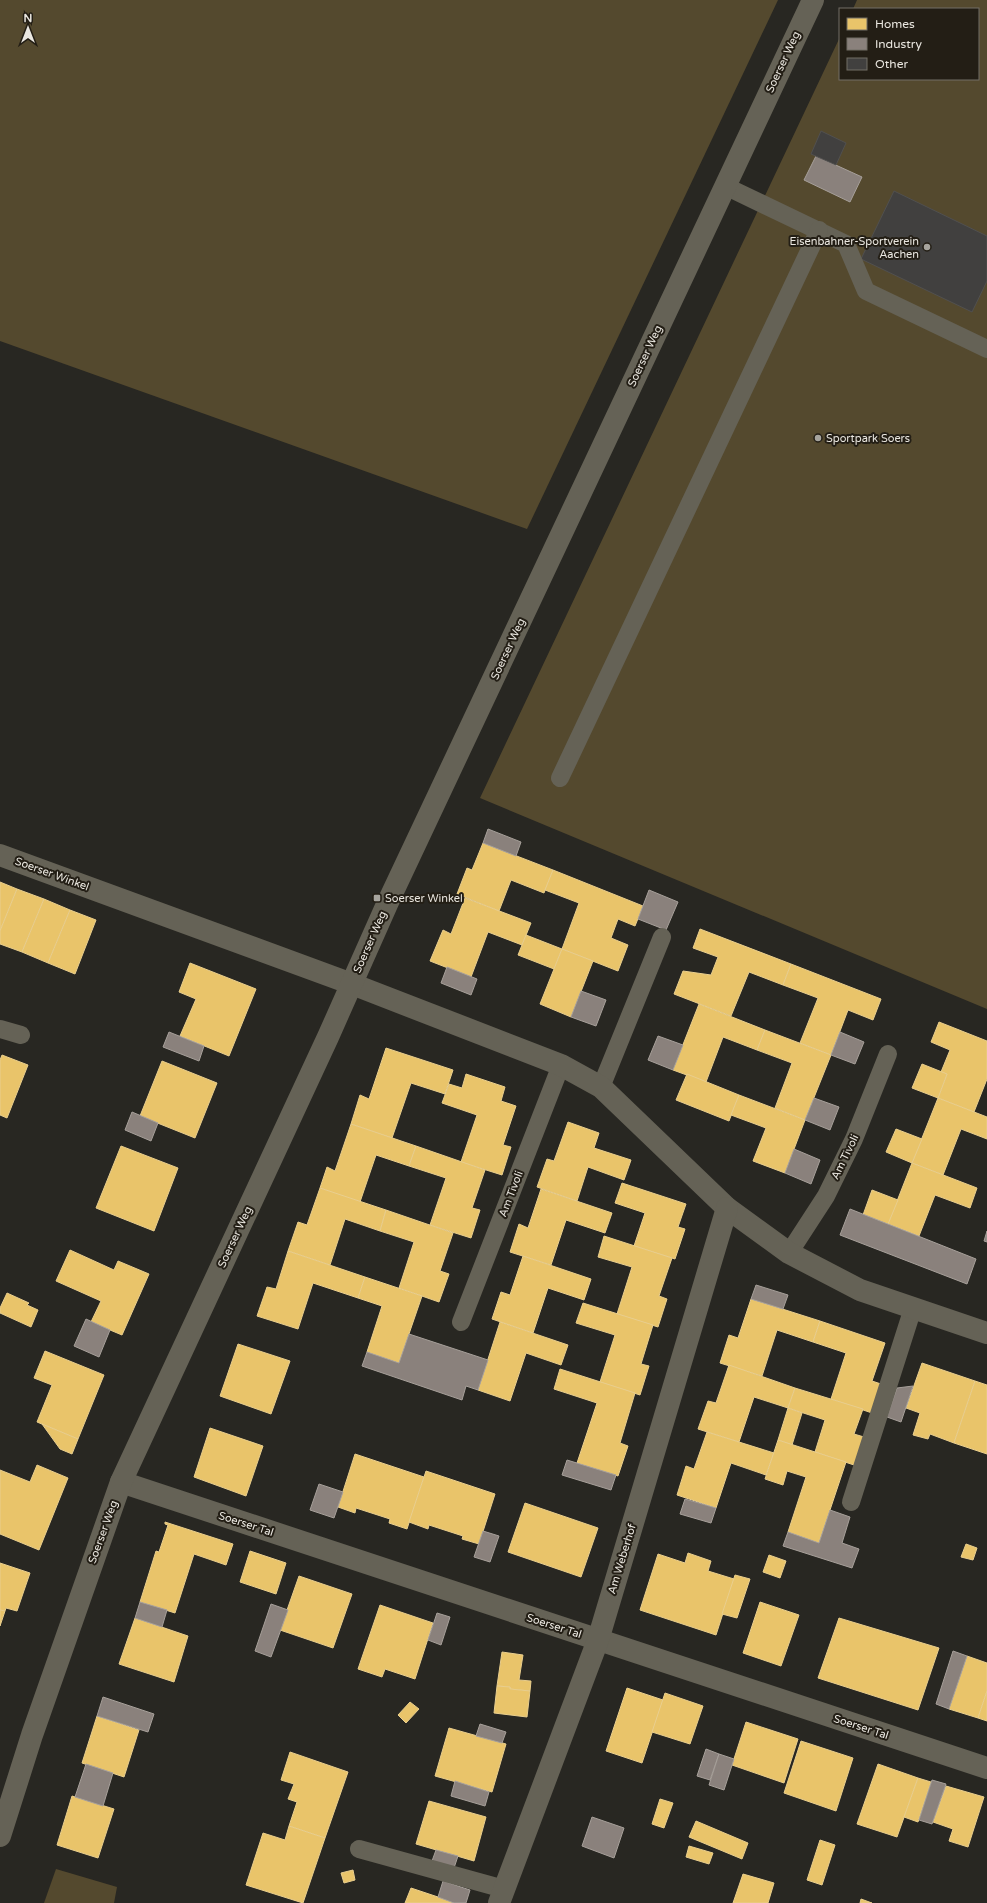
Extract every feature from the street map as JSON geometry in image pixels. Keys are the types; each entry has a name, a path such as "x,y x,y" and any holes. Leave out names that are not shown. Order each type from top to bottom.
{"street":[{"name":"Soerser Weg","path":"0,1836 32,1735 121,1482 352,984 388,902 813,0"},
{"name":"Soerser Winkel","path":"0,855 352,984"},
{"path":"352,984 561,1065 601,1087 727,1208 789,1254 860,1290 987,1333"},
{"name":"Am Weberhof","path":"502,1896 598,1640 727,1208"},
{"name":"Soerser Tal","path":"121,1482 987,1768"}],"lane":[{"path":"725,186 846,244 866,291 987,349"},
{"path":"560,778 818,230"},
{"path":"601,1087 662,937"},
{"path":"0,1028 20,1035"},
{"name":"Am Tivoli","path":"789,1254 826,1196 854,1140 888,1054"},
{"name":"Am Tivoli","path":"461,1322 561,1065"},
{"path":"851,1502 913,1308"},
{"path":"359,1849 502,1896"}],"shaded area":[{"path":"0,0 778,0 527,529 0,341"},
{"name":"Sportpark Soers","path":"857,0 987,0 987,1009 480,798 839,39 839,80 979,80 979,8 853,8"},
{"path":"56,1869 117,1887 114,1903 44,1903"}],"building: Homes":[{"path":"483,843 553,870 544,893 511,880 499,911 457,894 467,868 472,870"},
{"path":"553,870 643,906 635,926 618,919 611,938 628,945 618,971 562,949 579,903 545,890"},
{"path":"0,882 17,889 0,931"},
{"path":"17,889 44,899 22,952 0,944 0,931"},
{"path":"465,898 531,923 522,945 488,932 471,977 430,961 443,930 451,934"},
{"path":"44,899 70,910 48,963 22,952"},
{"path":"70,910 96,920 75,974 48,963"},
{"path":"700,929 791,964 783,985 749,972 731,1016 674,994 683,971 711,975 718,957 693,948"},
{"path":"526,935 562,949 554,969 518,955"},
{"path":"562,949 593,961 571,1017 540,1004"},
{"path":"190,963 256,989 229,1056 180,1036 196,999 179,992"},
{"path":"791,964 881,999 873,1020 848,1010 831,1055 800,1043 818,998 783,985"},
{"path":"699,1004 765,1030 757,1050 723,1037 706,1082 673,1070"},
{"path":"939,1022 987,1041 987,1079 974,1112 938,1098 947,1074 941,1072 950,1050 931,1042"},
{"path":"765,1030 831,1055 805,1120 775,1108 792,1063 757,1050"},
{"path":"386,1048 453,1070 445,1094 411,1083 392,1138 351,1124 360,1095 369,1099"},
{"path":"2,1055 28,1065 7,1118 0,1115 0,1060"},
{"path":"162,1061 217,1083 195,1138 140,1116"},
{"path":"922,1064 947,1074 938,1098 912,1088"},
{"path":"466,1074 505,1087 501,1101 516,1106 503,1145 511,1147 502,1175 461,1162 477,1115 442,1103 449,1084 462,1088"},
{"path":"687,1074 739,1095 729,1121 676,1100"},
{"path":"739,1095 805,1120 785,1173 753,1161 766,1128 731,1115"},
{"path":"938,1098 987,1117 987,1139 961,1129 943,1175 912,1163"},
{"path":"568,1122 599,1133 594,1148 631,1160 624,1180 588,1167 577,1201 537,1187 547,1159 554,1161"},
{"path":"351,1124 416,1146 409,1166 376,1155 360,1202 320,1188 327,1167 335,1171"},
{"path":"896,1129 922,1139 912,1163 886,1152"},
{"path":"121,1146 178,1168 154,1231 96,1208"},
{"path":"416,1146 485,1170 472,1208 480,1210 471,1238 430,1225 446,1178 409,1166"},
{"path":"912,1163 977,1188 970,1208 935,1195 919,1236 888,1224"},
{"path":"622,1183 686,1204 678,1227 685,1229 675,1259 634,1246 645,1213 615,1203"},
{"path":"320,1188 386,1210 380,1231 345,1219 330,1265 288,1251 298,1222 307,1225"},
{"path":"541,1189 612,1213 605,1233 566,1220 551,1265 510,1252 519,1224 528,1228"},
{"path":"872,1190 898,1200 888,1224 863,1215"},
{"path":"386,1210 453,1233 440,1271 449,1274 439,1302 399,1288 414,1242 380,1231"},
{"path":"604,1236 672,1258 659,1296 667,1299 658,1327 617,1314 632,1267 598,1257"},
{"path":"70,1250 114,1270 118,1261 149,1274 122,1335 91,1322 101,1301 56,1281"},
{"path":"288,1251 365,1277 358,1298 313,1283 298,1329 257,1316 267,1287 276,1289"},
{"path":"523,1256 591,1279 584,1300 548,1288 533,1333 492,1319 501,1292 510,1295"},
{"path":"365,1277 422,1296 399,1363 367,1352 382,1306 358,1298"},
{"path":"7,1293 29,1303 27,1305 38,1310 31,1327 0,1313 0,1308"},
{"path":"751,1299 820,1321 813,1342 777,1330 762,1376 720,1363 729,1335 738,1338"},
{"path":"583,1303 653,1325 641,1364 649,1366 640,1395 600,1382 615,1335 576,1323"},
{"path":"820,1321 885,1343 872,1381 881,1384 872,1413 831,1399 846,1353 813,1342"},
{"path":"500,1322 568,1345 561,1365 526,1353 510,1401 478,1390"},
{"path":"238,1344 290,1361 271,1414 220,1396"},
{"path":"45,1351 104,1375 78,1439 37,1422 52,1385 34,1378"},
{"path":"922,1363 975,1381 954,1443 930,1434 928,1439 913,1435 920,1413 906,1408"},
{"path":"729,1365 795,1388 788,1408 754,1397 739,1442 698,1429 708,1401 716,1403"},
{"path":"560,1369 635,1393 620,1443 628,1446 618,1476 577,1463 597,1403 554,1389"},
{"path":"975,1381 987,1385 987,1454 954,1443"},
{"path":"795,1388 863,1409 854,1434 864,1437 854,1465 815,1452 825,1420 788,1408"},
{"path":"788,1408 802,1413 792,1445 778,1440"},
{"path":"42,1424 78,1439 72,1454 60,1449"},
{"path":"210,1428 263,1446 246,1496 194,1477"},
{"path":"707,1432 774,1453 766,1475 731,1463 716,1508 677,1495 686,1466 694,1469"},
{"path":"778,1440 846,1462 819,1543 788,1532 806,1477 787,1471 783,1485 765,1479"},
{"path":"355,1454 424,1477 407,1529 389,1523 390,1519 356,1508 355,1513 338,1507"},
{"path":"37,1465 68,1478 39,1550 0,1534 0,1470 30,1482"},
{"path":"426,1471 495,1494 479,1544 462,1539 463,1536 429,1525 428,1529 409,1522"},
{"path":"525,1503 598,1528 581,1577 508,1552"},
{"path":"165,1522 233,1544 226,1565 194,1554 175,1613 140,1602 156,1551 159,1552 168,1525 165,1524"},
{"path":"966,1544 977,1548 973,1560 961,1557"},
{"path":"250,1551 286,1563 276,1594 240,1582"},
{"path":"688,1553 711,1561 708,1571 734,1579 716,1635 640,1610 658,1554 685,1563"},
{"path":"769,1555 786,1561 780,1578 763,1572"},
{"path":"0,1563 30,1573 17,1611 6,1608 5,1611 0,1610"},
{"path":"735,1575 750,1579 737,1618 722,1614"},
{"path":"299,1576 352,1594 333,1648 280,1630"},
{"path":"760,1602 799,1615 781,1666 743,1653"},
{"path":"380,1605 433,1623 415,1679 385,1669 382,1677 358,1669"},
{"path":"0,1610 5,1611 0,1626"},
{"path":"135,1618 188,1636 174,1682 119,1664"},
{"path":"839,1618 939,1648 918,1710 818,1678"},
{"path":"502,1652 523,1655 519,1680 531,1681 530,1691 497,1686"},
{"path":"967,1656 987,1663 987,1691 978,1718 949,1709"},
{"path":"497,1686 530,1691 527,1717 494,1713"},
{"path":"627,1688 663,1700 642,1763 606,1751"},
{"path":"987,1691 987,1721 978,1718"},
{"path":"665,1693 703,1706 690,1744 652,1732"},
{"path":"410,1702 419,1709 406,1723 398,1715"},
{"path":"97,1716 139,1730 124,1777 82,1763"},
{"path":"746,1722 798,1739 784,1783 732,1765"},
{"path":"449,1728 506,1744 492,1792 435,1776"},
{"path":"801,1741 853,1758 836,1811 784,1793"},
{"path":"290,1752 348,1772 325,1838 289,1826 297,1802 288,1799 294,1784 281,1780"},
{"path":"878,1764 918,1778 897,1837 857,1824"},
{"path":"918,1778 931,1782 918,1822 904,1817"},
{"path":"946,1786 984,1797 968,1847 949,1841 953,1829 933,1822"},
{"path":"72,1796 114,1809 98,1858 57,1845"},
{"path":"660,1799 673,1803 664,1828 652,1824"},
{"path":"429,1801 486,1817 474,1861 416,1844"},
{"path":"696,1821 748,1843 742,1859 689,1837"},
{"path":"289,1826 325,1838 303,1903 246,1885 263,1833 285,1840"},
{"path":"820,1840 835,1845 822,1885 807,1880"},
{"path":"689,1846 713,1853 709,1864 686,1857"},
{"path":"353,1870 355,1880 344,1883 341,1873"},
{"path":"743,1874 774,1883 768,1903 733,1903"},
{"path":"411,1888 438,1897 454,1903 405,1903"},
{"path":"861,1899 872,1903 860,1903"}],"building: Industry":[{"path":"816,156 862,177 850,202 804,180"},
{"path":"488,829 521,842 516,856 483,843"},
{"path":"649,890 678,902 666,930 638,919"},
{"path":"447,967 477,979 471,995 441,983"},
{"path":"581,991 606,1000 596,1026 571,1017"},
{"path":"169,1032 204,1046 199,1061 163,1047"},
{"path":"840,1032 864,1042 855,1064 831,1055"},
{"path":"658,1036 683,1045 673,1070 648,1060"},
{"path":"814,1098 839,1107 830,1130 805,1120"},
{"path":"132,1112 158,1123 151,1141 125,1130"},
{"path":"794,1149 820,1160 811,1184 785,1173"},
{"path":"850,1209 976,1259 967,1284 840,1235"},
{"path":"987,1231 987,1242 984,1241"},
{"path":"756,1285 788,1295 783,1309 751,1299"},
{"path":"86,1319 110,1330 99,1357 74,1346"},
{"path":"409,1334 488,1360 478,1390 466,1386 462,1400 362,1366 367,1352 399,1363"},
{"path":"913,1386 901,1422 887,1417 897,1388"},
{"path":"567,1460 616,1475 611,1490 562,1475"},
{"path":"319,1484 343,1492 334,1518 310,1510"},
{"path":"685,1499 716,1508 711,1523 680,1514"},
{"path":"830,1510 850,1517 842,1543 859,1549 852,1568 783,1546 788,1532 819,1543"},
{"path":"483,1531 499,1536 490,1562 474,1557"},
{"path":"140,1602 167,1610 162,1627 135,1618"},
{"path":"271,1604 288,1610 271,1657 255,1651"},
{"path":"437,1613 450,1617 441,1645 428,1640"},
{"path":"953,1651 967,1656 949,1709 936,1704"},
{"path":"103,1697 154,1714 148,1732 97,1716"},
{"path":"480,1724 506,1732 502,1743 476,1736"},
{"path":"706,1749 719,1754 710,1780 697,1776"},
{"path":"719,1754 734,1759 724,1790 709,1785"},
{"path":"86,1764 113,1773 103,1806 75,1797"},
{"path":"932,1780 946,1784 932,1824 919,1820"},
{"path":"455,1781 489,1792 485,1806 451,1796"},
{"path":"592,1817 624,1828 614,1858 582,1846"},
{"path":"436,1850 458,1856 454,1868 432,1861"},
{"path":"443,1881 470,1890 466,1903 454,1903 438,1897"}],"building: Other":[{"path":"821,131 846,143 836,165 811,154"},
{"name":"Eisenbahner-Sportverein Aachen","path":"894,191 987,236 987,281 972,312 861,259"}],"place":[{"name":"Eisenbahner-Sportverein Aachen","path":"927,247"},
{"name":"Sportpark Soers","path":"818,438"},
{"name":"Soerser Winkel","path":"377,898"}]}
